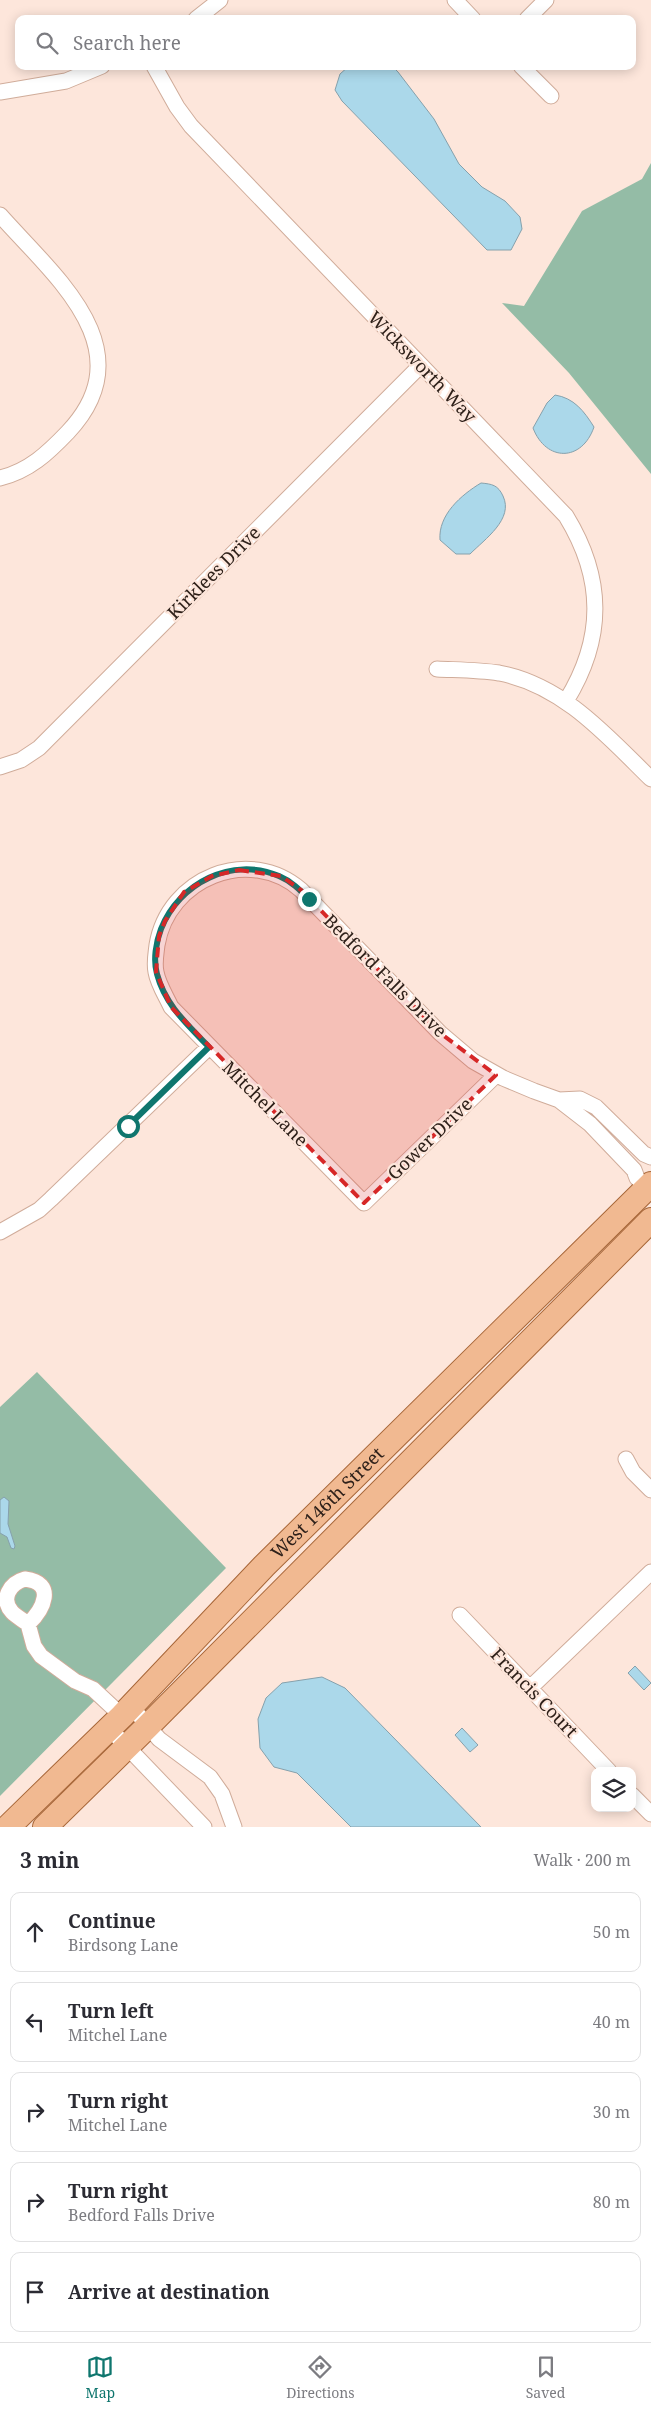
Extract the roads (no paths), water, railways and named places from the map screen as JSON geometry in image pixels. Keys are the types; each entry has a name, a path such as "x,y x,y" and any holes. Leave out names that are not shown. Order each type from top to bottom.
{"main road":[{"name":"West 146th Street","path":"8,1827 121,1717 264,1566 650,1188"},
{"name":"West 146th Street","path":"44,1827 147,1727 651,1220"}],"street":[{"path":"201,15 220,0"},
{"path":"455,0 469,15"},
{"path":"531,15 546,0"},
{"path":"0,92 66,81 92,70"},
{"name":"Wicksworth Way","path":"156,70 177,107 191,126 566,516 576,532 592,574 595,616 586,662 566,701"},
{"path":"525,70 551,96"},
{"path":"0,215 78,304 98,346 97,374 90,402 82,415 44,457 26,469 0,478"},
{"name":"Kirklees Drive","path":"0,767 22,760 39,748 420,366"},
{"path":"437,669 500,674 524,681 566,701 651,779"},
{"name":"Bedford Falls Drive","path":"184,892 197,882 212,876 239,870 270,872 292,882 440,1033 473,1060 496,1075 559,1100 590,1124 650,1188"},
{"name":"Mitchel Lane","path":"184,892 165,920 159,936 156,972 171,1007 364,1203"},
{"path":"0,1232 39,1210 209,1047"},
{"name":"Gower Drive","path":"364,1203 496,1075"},
{"name":"Bedford Falls Drive","path":"559,1100 580,1099 596,1107 644,1154 651,1157"},
{"path":"626,1459 634,1472 651,1490"},
{"path":"530,1688 651,1572"},
{"name":"Francis Court","path":"460,1616 605,1767"},
{"path":"28,1624 31,1640 41,1656 76,1681 93,1689 121,1717 147,1727 159,1739 210,1777 222,1794 234,1827"},
{"path":"121,1717 126,1747 204,1827"},
{"path":"636,1799 651,1814"}],"water":[{"path":"344,70 396,70 398,72 434,119 459,164 482,187 505,201 520,217 522,229 511,250 487,250 342,101 335,90 340,74"},
{"path":"555,395 568,399 578,406 594,427 581,447 573,452 555,452 546,447 533,428 547,403"},
{"path":"481,483 499,489 505,504 505,513 496,528 470,554 456,554 440,540 443,522 452,507 466,493"},
{"path":"4,1497 9,1501 8,1524 15,1546 14,1549 11,1548 7,1537 0,1533 0,1500"},
{"path":"635,1666 651,1683 644,1690 628,1673"},
{"path":"322,1677 345,1688 481,1827 351,1827 297,1773 274,1767 260,1748 258,1719 266,1698 282,1683"},
{"path":"462,1728 478,1745 470,1752 455,1735"}]}
